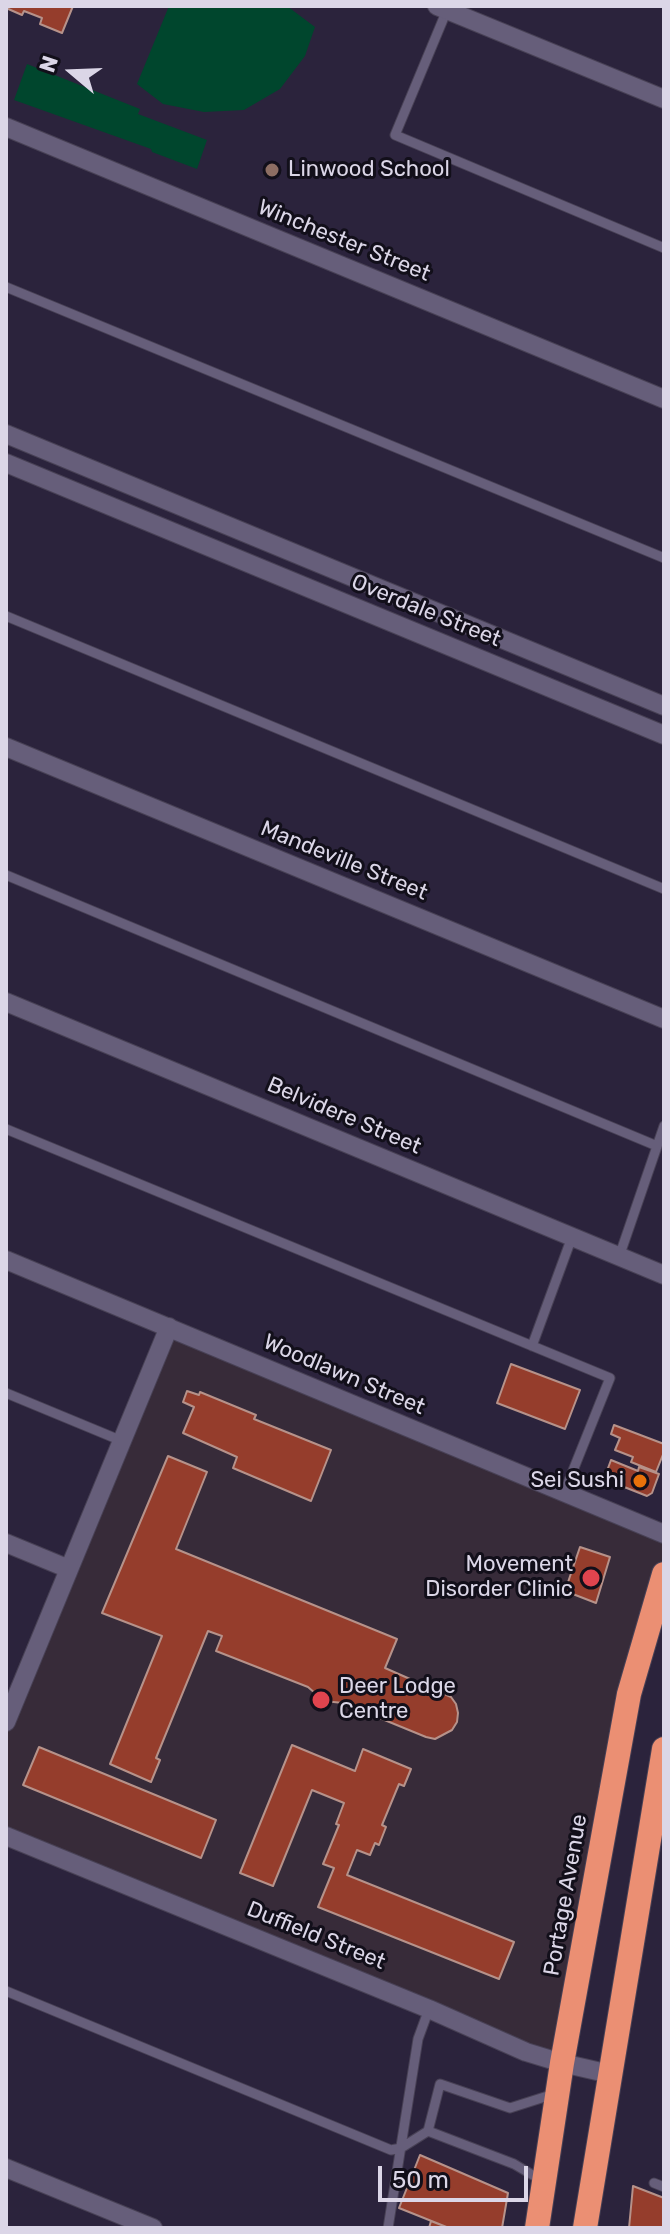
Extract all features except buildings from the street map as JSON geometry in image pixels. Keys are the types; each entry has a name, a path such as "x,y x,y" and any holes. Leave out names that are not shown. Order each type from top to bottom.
{"highway":[{"name":"Portage Avenue","path":"537,2228 562,2063 629,1694 664,1574"},
{"path":"585,2228 664,1749"}],"street":[{"path":"442,8 664,99"},
{"name":"Winchester Street","path":"6,127 664,399"},
{"name":"Overdale Street","path":"6,434 664,706"},
{"name":"Overdale Street","path":"6,463 664,735"},
{"path":"170,531 180,506"},
{"name":"Mandeville Street","path":"6,747 664,1019"},
{"name":"Belvidere Street","path":"6,1002 664,1275"},
{"name":"Woodlawn Street","path":"6,1260 664,1534"},
{"path":"6,1722 12,1693 69,1569 169,1327"},
{"path":"6,1543 69,1569"},
{"name":"Duffield Street","path":"6,1836 429,2009 526,2052 610,2074"},
{"path":"6,2168 153,2228"}],"lane":[{"path":"442,8 395,135 664,248"},
{"path":"6,287 664,558"},
{"path":"6,616 664,889"},
{"path":"6,875 657,1146"},
{"path":"619,1257 664,1126"},
{"path":"6,1129 610,1378 563,1493"},
{"path":"532,1346 572,1237"},
{"path":"6,1393 122,1441"},
{"path":"6,1991 391,2150 401,2148 428,2131 440,2084 510,2108 558,2093"},
{"path":"388,2228 418,2039 429,2009"},
{"path":"428,2131 514,2164 544,2181"},
{"path":"654,2183 664,2187"}],"shaded area":[{"name":"Deer Lodge Centre","path":"169,1327 664,1534 664,1574 562,2063 6,1836 6,1722"}],"green space":[{"path":"169,6 287,6 315,27 305,56 280,89 244,110 204,112 163,104 137,84"},
{"path":"27,64 140,109 138,114 207,140 197,169 151,149 14,100"}],"place":[{"name":"Linwood School","path":"272,170"},
{"name":"Sei Sushi","path":"640,1481"},
{"name":"Movement Disorder Clinic","path":"591,1578"},
{"name":"Deer Lodge Centre","path":"321,1700"}]}
